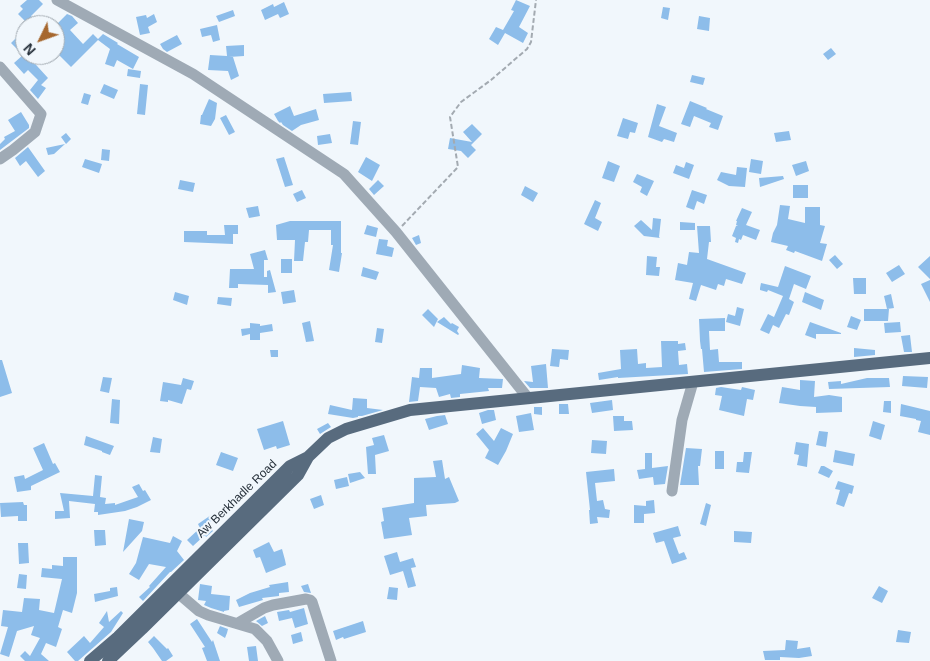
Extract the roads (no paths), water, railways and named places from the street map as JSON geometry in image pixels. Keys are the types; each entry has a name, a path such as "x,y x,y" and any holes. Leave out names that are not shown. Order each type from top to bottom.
{"main road":[{"path":"308,457 328,438 346,429 410,410 930,358"},
{"name":"Aw Berkhadle Road","path":"108,661 298,474 308,457"},
{"name":"Aw Berkhadle Road","path":"90,661 118,636 290,466 308,457"}],"street":[{"path":"57,0 193,74 344,174 396,232 528,398"},
{"path":"0,67 40,114 35,132 0,159"},
{"path":"672,491 682,420 693,382"},
{"path":"178,593 199,611 255,629 267,641 278,661"},
{"path":"238,623 273,605 306,599 310,600 332,661"}]}
